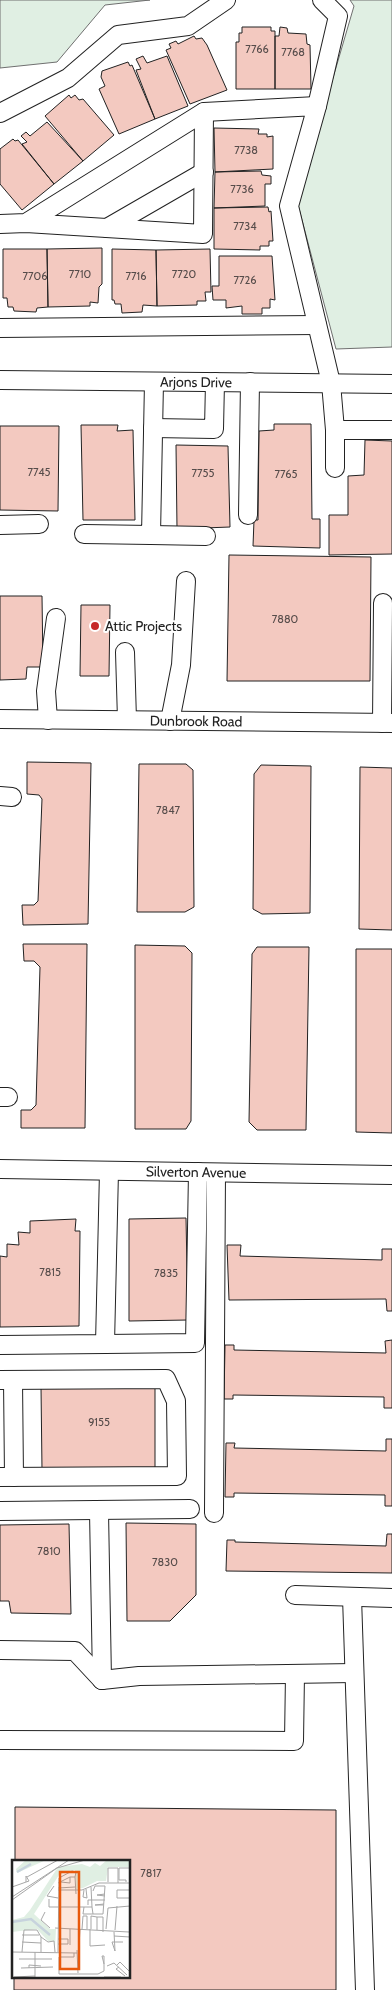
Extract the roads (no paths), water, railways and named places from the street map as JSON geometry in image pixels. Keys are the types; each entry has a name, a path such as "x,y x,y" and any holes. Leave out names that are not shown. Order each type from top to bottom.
{"street":[{"path":"0,114 68,78 118,35 188,26 226,0"},
{"path":"322,0 338,16 317,106 289,206 331,383 335,430 335,468"},
{"path":"26,223 204,112 317,106"},
{"path":"0,224 26,223 204,234 204,112"},
{"path":"107,228 204,172"},
{"path":"0,328 317,325"},
{"name":"Arjons Drive","path":"0,380 392,384"},
{"path":"151,535 154,382"},
{"path":"153,428 214,429 215,382"},
{"path":"248,515 250,382"},
{"path":"335,430 392,430"},
{"path":"0,524 39,524"},
{"path":"84,534 206,536"},
{"path":"170,721 181,665 186,581"},
{"path":"383,603 387,723"},
{"path":"48,720 46,691 56,618"},
{"path":"125,652 126,720"},
{"name":"Dunbrook Road","path":"0,719 387,723"},
{"name":"Silverton Avenue","path":"0,1169 392,1175"},
{"path":"105,1344 108,1171"},
{"path":"0,1345 195,1344 198,1172"},
{"path":"214,1513 216,1172"},
{"path":"166,1379 176,1400 177,1476 7,1477 7,1380 166,1379"},
{"path":"0,1511 190,1509"},
{"path":"99,1511 102,1680"},
{"path":"295,1596 392,1598"},
{"path":"352,1597 365,1990"},
{"path":"0,1650 75,1651 102,1680"},
{"path":"102,1680 139,1676 354,1672"},
{"path":"0,1740 294,1741 295,1674"}],"place":[{"name":"Attic Projects","path":"95,626"}]}
